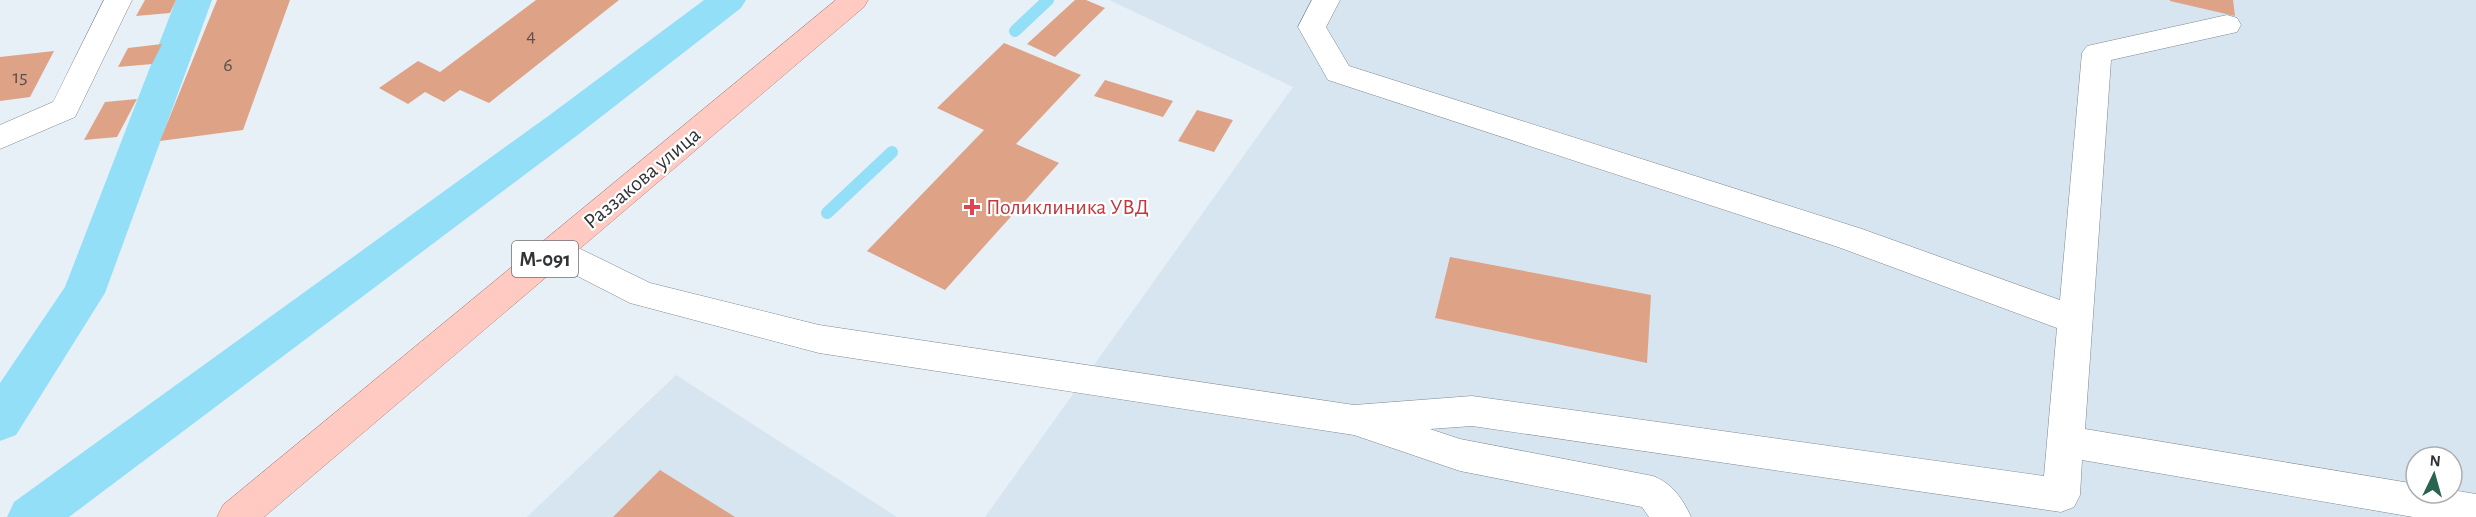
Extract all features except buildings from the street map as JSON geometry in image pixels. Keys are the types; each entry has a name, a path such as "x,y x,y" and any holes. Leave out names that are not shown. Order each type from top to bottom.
{"main road":[{"name":"Раззакова улица","path":"236,517 854,0"}],"street":[{"path":"0,138 64,109 118,0"},
{"path":"1326,0 1312,27 1338,73 1850,238 2075,320"},
{"path":"1354,420 1472,411 2061,495 2097,52 2227,25"},
{"path":"556,250 642,294 819,339 1354,420 1460,455 1653,493 1671,517"},
{"path":"2065,441 2476,511"}],"shaded area":[{"path":"1109,0 2476,0 2476,517 985,517 1293,87"},
{"path":"676,375 897,517 527,517"}],"waterway":[{"path":"0,421 84,293 194,0"},
{"path":"31,517 565,124 728,0"},
{"path":"1015,31 1048,0"},
{"path":"827,213 892,152"}],"place":[{"name":"Поликлиника УВД","path":"972,207"}]}
